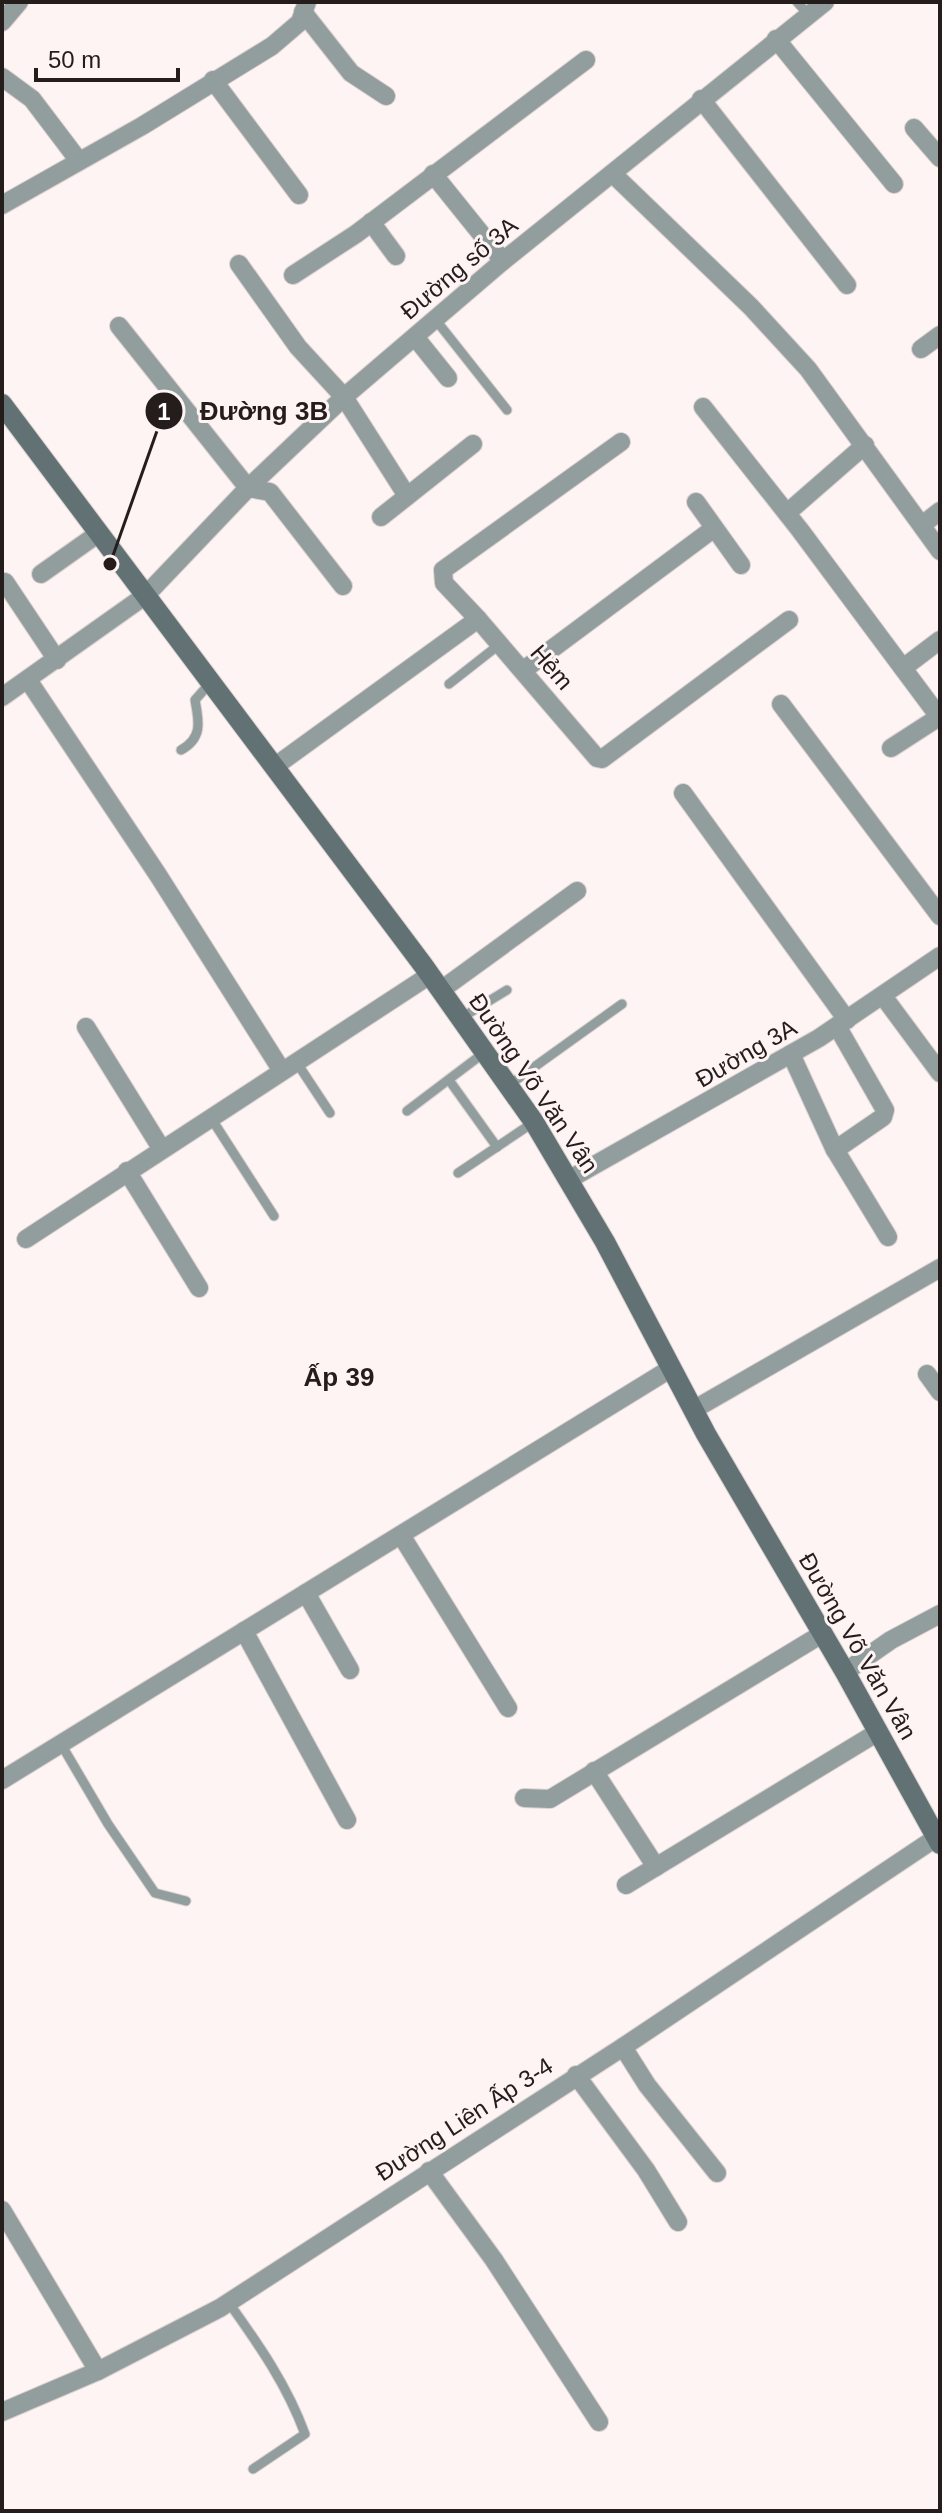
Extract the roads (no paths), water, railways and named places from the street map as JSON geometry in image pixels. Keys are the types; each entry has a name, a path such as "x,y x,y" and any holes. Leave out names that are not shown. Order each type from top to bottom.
{"street":[{"path":"2,22 19,2"},
{"name":"Đường số 3A","path":"2,697 146,595 248,488 344,397 503,261 776,39 802,8 825,2"},
{"path":"2,205 272,46 300,22 305,7"},
{"path":"305,7 351,73 386,96"},
{"path":"776,39 894,184"},
{"path":"293,275 371,222 586,60"},
{"path":"2,77 32,99 79,161"},
{"path":"213,80 299,195"},
{"path":"701,99 847,285"},
{"path":"914,128 940,158"},
{"path":"433,174 503,261"},
{"path":"613,174 799,358 940,551"},
{"path":"371,222 396,256"},
{"path":"239,264 298,347 344,397 407,496"},
{"path":"119,326 248,488 270,492 343,586"},
{"path":"921,349 940,335"},
{"path":"415,337 448,378"},
{"name":"Đường Võ Văn Vân","path":"2,404 436,983 534,1122 605,1242 693,1410 939,1839"},
{"path":"703,407 787,513 939,718 891,748"},
{"name":"Hẻm","path":"621,442 443,570 444,583 525,669 597,758 602,759 789,620"},
{"path":"381,517 473,444"},
{"path":"787,513 865,445"},
{"path":"696,502 741,565"},
{"path":"922,525 940,511"},
{"path":"525,669 713,529"},
{"path":"41,574 99,533"},
{"path":"5,582 57,660"},
{"path":"274,767 478,619"},
{"path":"903,668 940,640"},
{"path":"28,680 290,1067"},
{"path":"781,704 940,916"},
{"path":"683,793 842,1023 885,1110 883,1117 835,1150"},
{"path":"26,1239 210,1116 436,983 577,891"},
{"name":"Đường 3A","path":"568,1180 791,1054 940,956"},
{"path":"883,996 940,1073"},
{"path":"86,1027 161,1148"},
{"path":"791,1054 835,1150 888,1237"},
{"path":"127,1171 199,1288"},
{"path":"693,1410 940,1268"},
{"path":"4,1774 61,1744 670,1369"},
{"path":"927,1374 940,1392"},
{"path":"401,1535 508,1708"},
{"path":"306,1593 350,1670"},
{"path":"845,1672 891,1640 940,1614"},
{"path":"244,1631 347,1820"},
{"path":"524,1798 550,1799 822,1634"},
{"path":"626,1885 878,1732"},
{"path":"594,1771 656,1867"},
{"name":"Đường Liên Ấp 3-4","path":"2,2412 98,2371 229,2303 939,1839"},
{"path":"623,2047 647,2085 717,2173"},
{"path":"576,2075 646,2170 678,2222"},
{"path":"429,2171 494,2260 599,2422"},
{"path":"2,2210 98,2371"}],"lane":[{"path":"435,319 507,410"},
{"path":"449,684 500,644"},
{"path":"181,750 192,744 200,727 195,700 211,682"},
{"path":"461,1018 507,990"},
{"path":"509,1085 622,1004"},
{"path":"407,1111 485,1052"},
{"path":"290,1067 330,1113"},
{"path":"449,1080 497,1147"},
{"path":"210,1116 274,1216"},
{"path":"458,1173 534,1122"},
{"path":"61,1744 108,1824 155,1893 186,1901"},
{"path":"229,2303 271,2361 305,2434 253,2469"}],"place":[{"name":"Đường 3B","path":"110,564"}],"district":[{"name":"Ấp 39","path":"339,1377"}]}
